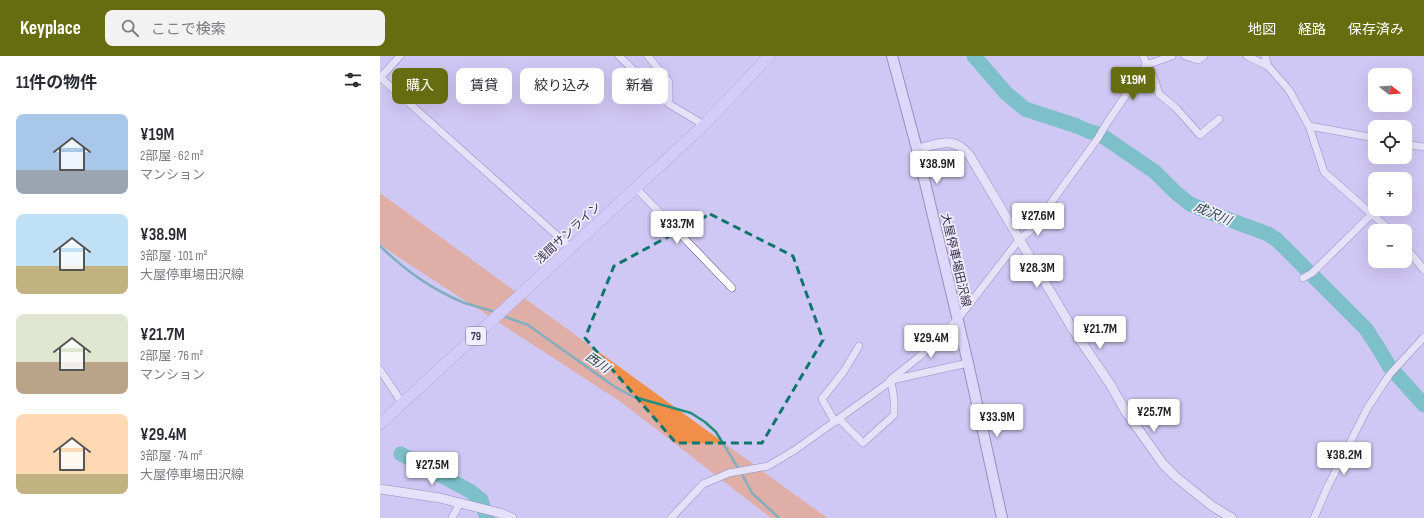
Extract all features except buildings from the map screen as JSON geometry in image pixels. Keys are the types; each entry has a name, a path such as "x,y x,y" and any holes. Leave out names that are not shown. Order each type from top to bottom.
{"main road":[{"name":"浅間サンライン","path":"380,424 704,125 769,56"},
{"name":"大屋停車場田沢線","path":"892,56 917,149 968,363 1002,518"}],"street":[{"path":"400,56 380,77 571,248"},
{"path":"619,56 670,104 704,125"},
{"path":"648,56 669,82 670,104"},
{"path":"1142,56 1156,84 1159,94 1176,108 1200,135 1219,119"},
{"path":"671,518 703,484 729,473 768,466 795,450 837,421 920,357 957,320 1019,240 1032,229 1098,138 1146,64 1172,56"},
{"path":"1185,56 1198,60 1204,56"},
{"path":"1247,56 1268,66 1289,90 1309,126 1324,172 1368,210"},
{"path":"1265,56 1268,66"},
{"path":"1309,126 1368,137"},
{"path":"917,149 945,143 955,143 964,148 1072,328 1110,384 1126,412 1163,464 1176,477 1212,506 1232,518"},
{"path":"1412,145 1424,147"},
{"path":"636,188 732,288"},
{"path":"1307,276 1370,216"},
{"path":"1374,216 1383,224"},
{"path":"1412,255 1424,270"},
{"path":"1314,518 1328,486 1368,407 1390,374 1424,337"},
{"path":"859,346 844,371 822,399 837,421 863,443 894,415 894,399 890,380"},
{"path":"890,380 968,363"},
{"path":"380,370 403,404"},
{"path":"380,489 440,498 512,518"},
{"path":"452,518 460,503"}],"highlighted area":[{"path":"710,214 793,256 823,340 762,443 676,443 585,338 614,266"}],"shaded area":[{"path":"380,193 828,518 771,518 621,402 380,244"}],"waterway":[{"name":"成沢川","path":"974,56 1006,93 1025,109 1101,135 1155,172 1175,192 1190,204 1268,234 1277,240 1366,329 1389,366 1424,405"},
{"name":"西川","path":"380,246 409,271 439,291 462,302 495,312"},
{"name":"西川","path":"503,316 528,325 615,387 634,397 691,413 705,422 716,432 752,493 779,518"},
{"path":"401,454 470,491 481,500 487,518"}]}
